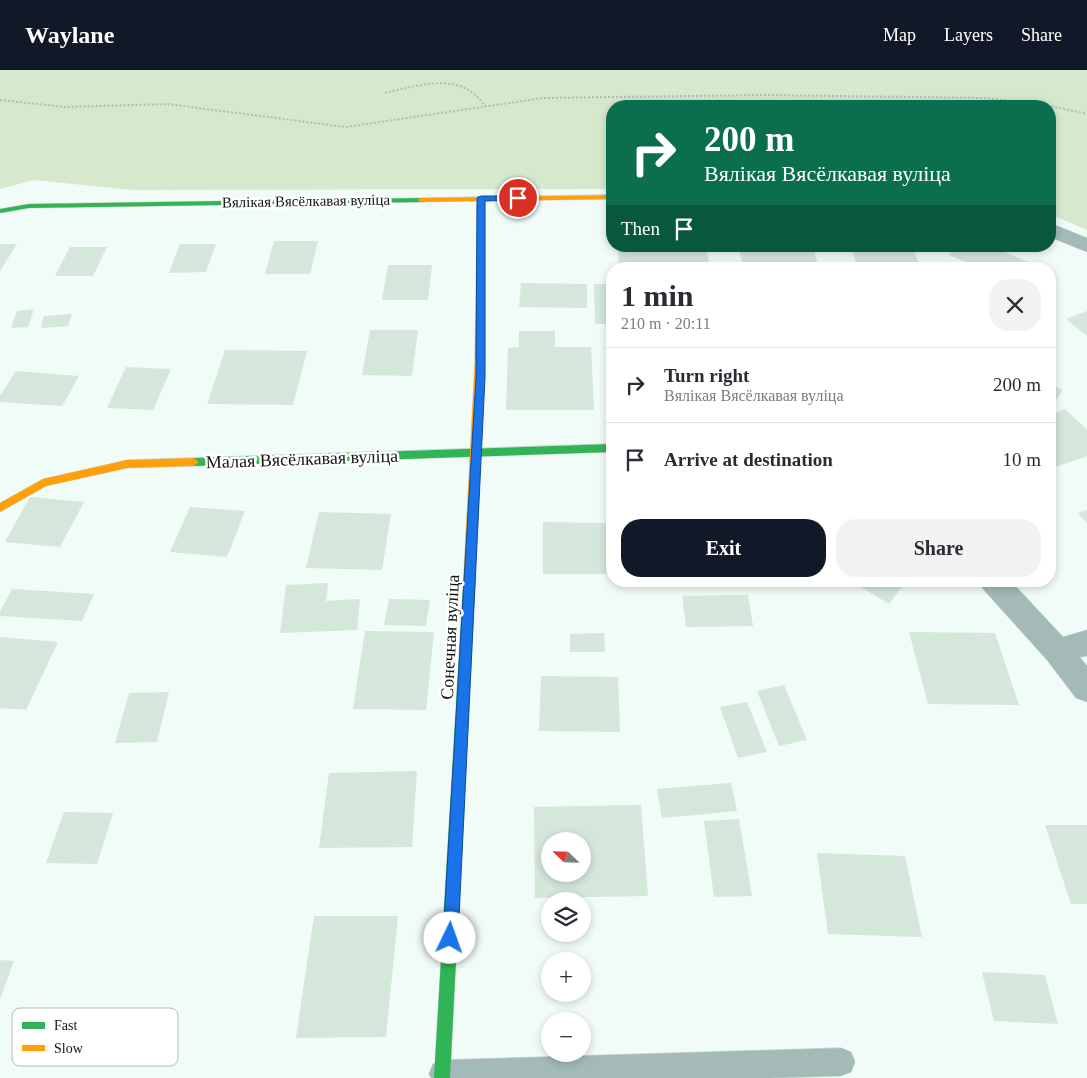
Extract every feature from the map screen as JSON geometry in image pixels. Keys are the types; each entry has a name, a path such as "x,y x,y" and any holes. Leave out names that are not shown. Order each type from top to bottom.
{"street":[{"name":"Вялікая Вясёлкавая вуліца","path":"0,210 29,206 606,197"},
{"name":"Сонечная вуліца","path":"442,1076 477,454 480,377 481,198"},
{"path":"1056,232 1087,246"},
{"name":"Малая Вясёлкавая вуліца","path":"0,508 43,483 127,464 606,448"},
{"path":"998,587 1057,652 1087,689"},
{"path":"1057,652 1087,643"}],"lane":[{"path":"442,1076 841,1062"}],"path":[{"path":"385,93 434,83 461,87 473,92 485,106"},
{"path":"0,100 65,107 167,104 346,127 543,98 764,95 985,98 1001,100"},
{"path":"1056,107 1087,114"}],"green space":[{"path":"0,70 1087,70 1087,230 1056,217 1056,100 606,100 606,189 133,190 34,180 0,189"}],"building":[{"path":"274,241 318,241 310,274 265,274"},
{"path":"0,244 17,244 0,271"},
{"path":"180,244 216,244 206,272 169,273"},
{"path":"70,247 107,247 93,276 55,276"},
{"path":"618,252 707,252 709,262 619,262"},
{"path":"740,252 815,252 817,262 742,262"},
{"path":"853,252 914,252 918,262 856,262"},
{"path":"952,252 1004,252 1028,262 966,262 949,255"},
{"path":"388,265 432,265 428,300 382,300"},
{"path":"521,283 587,284 587,308 519,307"},
{"path":"594,284 606,284 606,324 595,324"},
{"path":"34,309 28,327 11,328 17,311"},
{"path":"1087,311 1087,336 1066,319"},
{"path":"72,314 68,326 41,328 44,316"},
{"path":"370,330 418,330 412,376 362,375"},
{"path":"519,331 555,331 555,347 591,347 594,410 506,410 508,348 519,347"},
{"path":"225,350 307,351 293,405 207,404"},
{"path":"126,367 171,369 153,410 107,408"},
{"path":"16,371 79,376 62,406 0,402 0,396"},
{"path":"1056,387 1063,390 1056,400"},
{"path":"1065,409 1087,430 1087,456 1056,467 1056,413"},
{"path":"30,497 84,502 60,547 5,542"},
{"path":"190,507 245,511 227,557 170,552"},
{"path":"1087,510 1087,524 1078,513"},
{"path":"319,512 391,514 382,570 306,568"},
{"path":"543,522 606,523 606,574 543,574"},
{"path":"328,583 326,601 360,599 357,630 280,633 286,585"},
{"path":"861,587 902,587 889,604"},
{"path":"12,589 94,594 82,621 0,616 0,612"},
{"path":"748,595 753,626 686,627 682,596"},
{"path":"389,599 430,600 426,626 384,625"},
{"path":"365,631 434,632 426,710 353,709"},
{"path":"909,632 995,633 1019,705 928,704"},
{"path":"604,633 605,652 570,652 570,634"},
{"path":"0,637 58,642 26,710 0,708"},
{"path":"541,676 618,677 620,732 539,731"},
{"path":"784,685 807,740 779,746 757,691"},
{"path":"169,692 157,742 115,743 129,693"},
{"path":"747,702 767,752 738,758 720,707"},
{"path":"417,771 412,847 319,848 329,773"},
{"path":"731,783 737,811 662,818 657,789"},
{"path":"641,805 648,896 591,897 591,892 541,892 541,898 535,898 534,807"},
{"path":"64,812 113,813 97,864 46,863"},
{"path":"739,819 752,896 714,897 704,821"},
{"path":"1045,825 1087,825 1087,904 1071,904"},
{"path":"817,853 905,856 922,937 828,934"},
{"path":"314,916 398,916 386,1037 296,1038"},
{"path":"0,960 14,961 0,999"},
{"path":"982,972 1045,975 1058,1024 994,1021"}],"traffic: fast":[{"path":"480,359 481,198"},
{"path":"0,211 29,206 421,200"},
{"path":"194,462 606,448"},
{"path":"442,1078 469,588"}],"traffic: slow":[{"path":"421,200 606,197"},
{"path":"469,588 480,359"},
{"path":"0,508 43,483 127,464 194,462"}],"route":[{"path":"450,938 480,377 481,198 518,198"}]}
